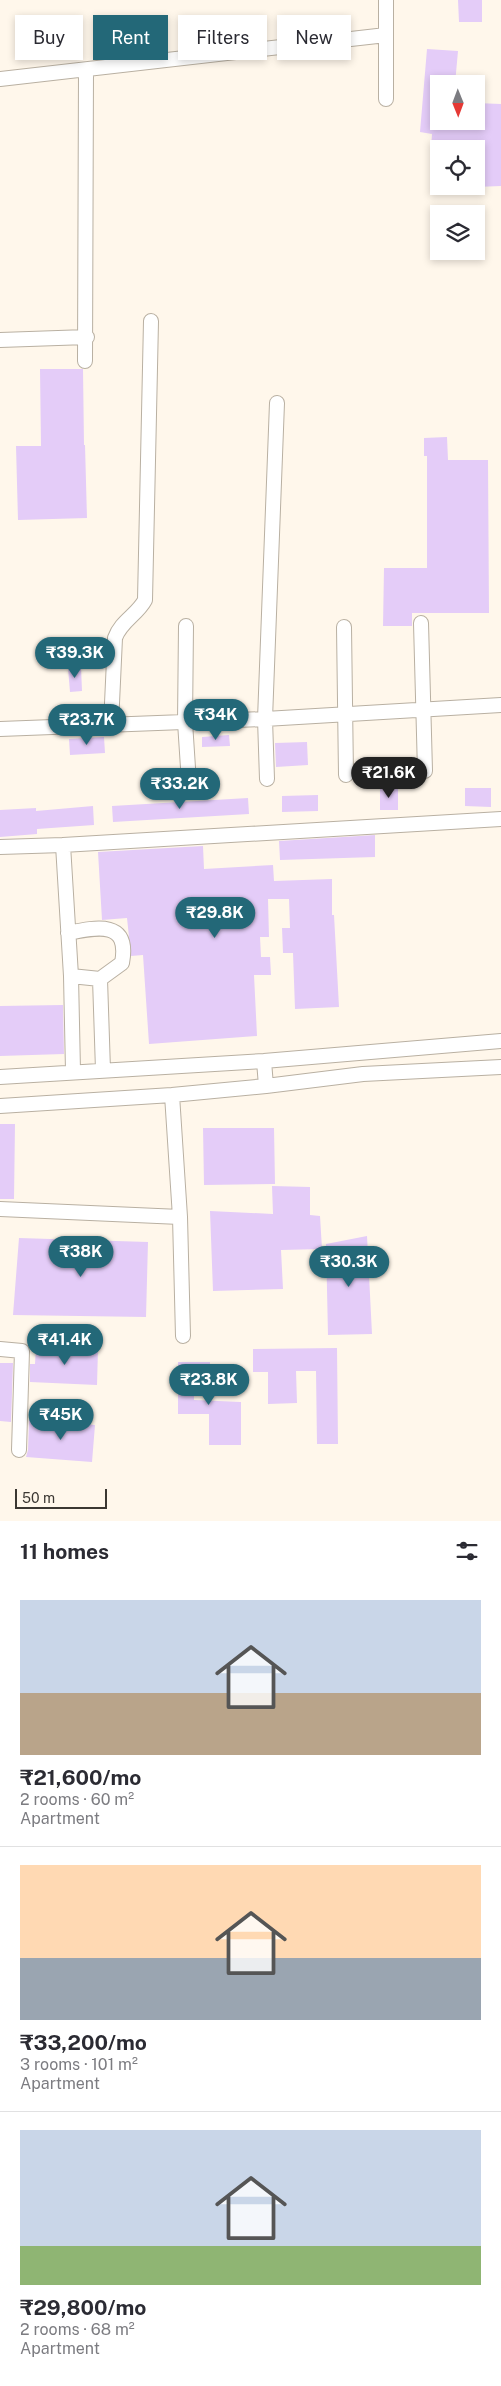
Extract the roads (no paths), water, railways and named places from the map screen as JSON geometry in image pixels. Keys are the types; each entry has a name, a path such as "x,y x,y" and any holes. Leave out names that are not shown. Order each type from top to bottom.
{"lane":[{"path":"386,0 386,99"},
{"path":"0,79 386,35"},
{"path":"85,361 87,337 86,70"},
{"path":"111,725 115,638 119,627 140,609 145,600 151,321"},
{"path":"0,340 87,337"},
{"path":"267,778 265,719 277,403"},
{"path":"421,623 425,771"},
{"path":"186,626 185,722 189,783"},
{"path":"344,627 346,775"},
{"path":"0,729 265,719 501,705"},
{"path":"0,847 63,845 501,819"},
{"path":"63,845 71,976 73,1071"},
{"path":"68,933 105,929 113,930 121,936 124,952 122,962 100,979 71,976"},
{"path":"100,979 103,1070"},
{"path":"0,1077 73,1071 264,1062 501,1041"},
{"path":"264,1062 266,1086"},
{"path":"0,1106 172,1095 363,1074 501,1067"},
{"path":"172,1095 180,1217 183,1336"},
{"path":"0,1209 180,1217"},
{"path":"0,1349 22,1351 19,1450"}]}
